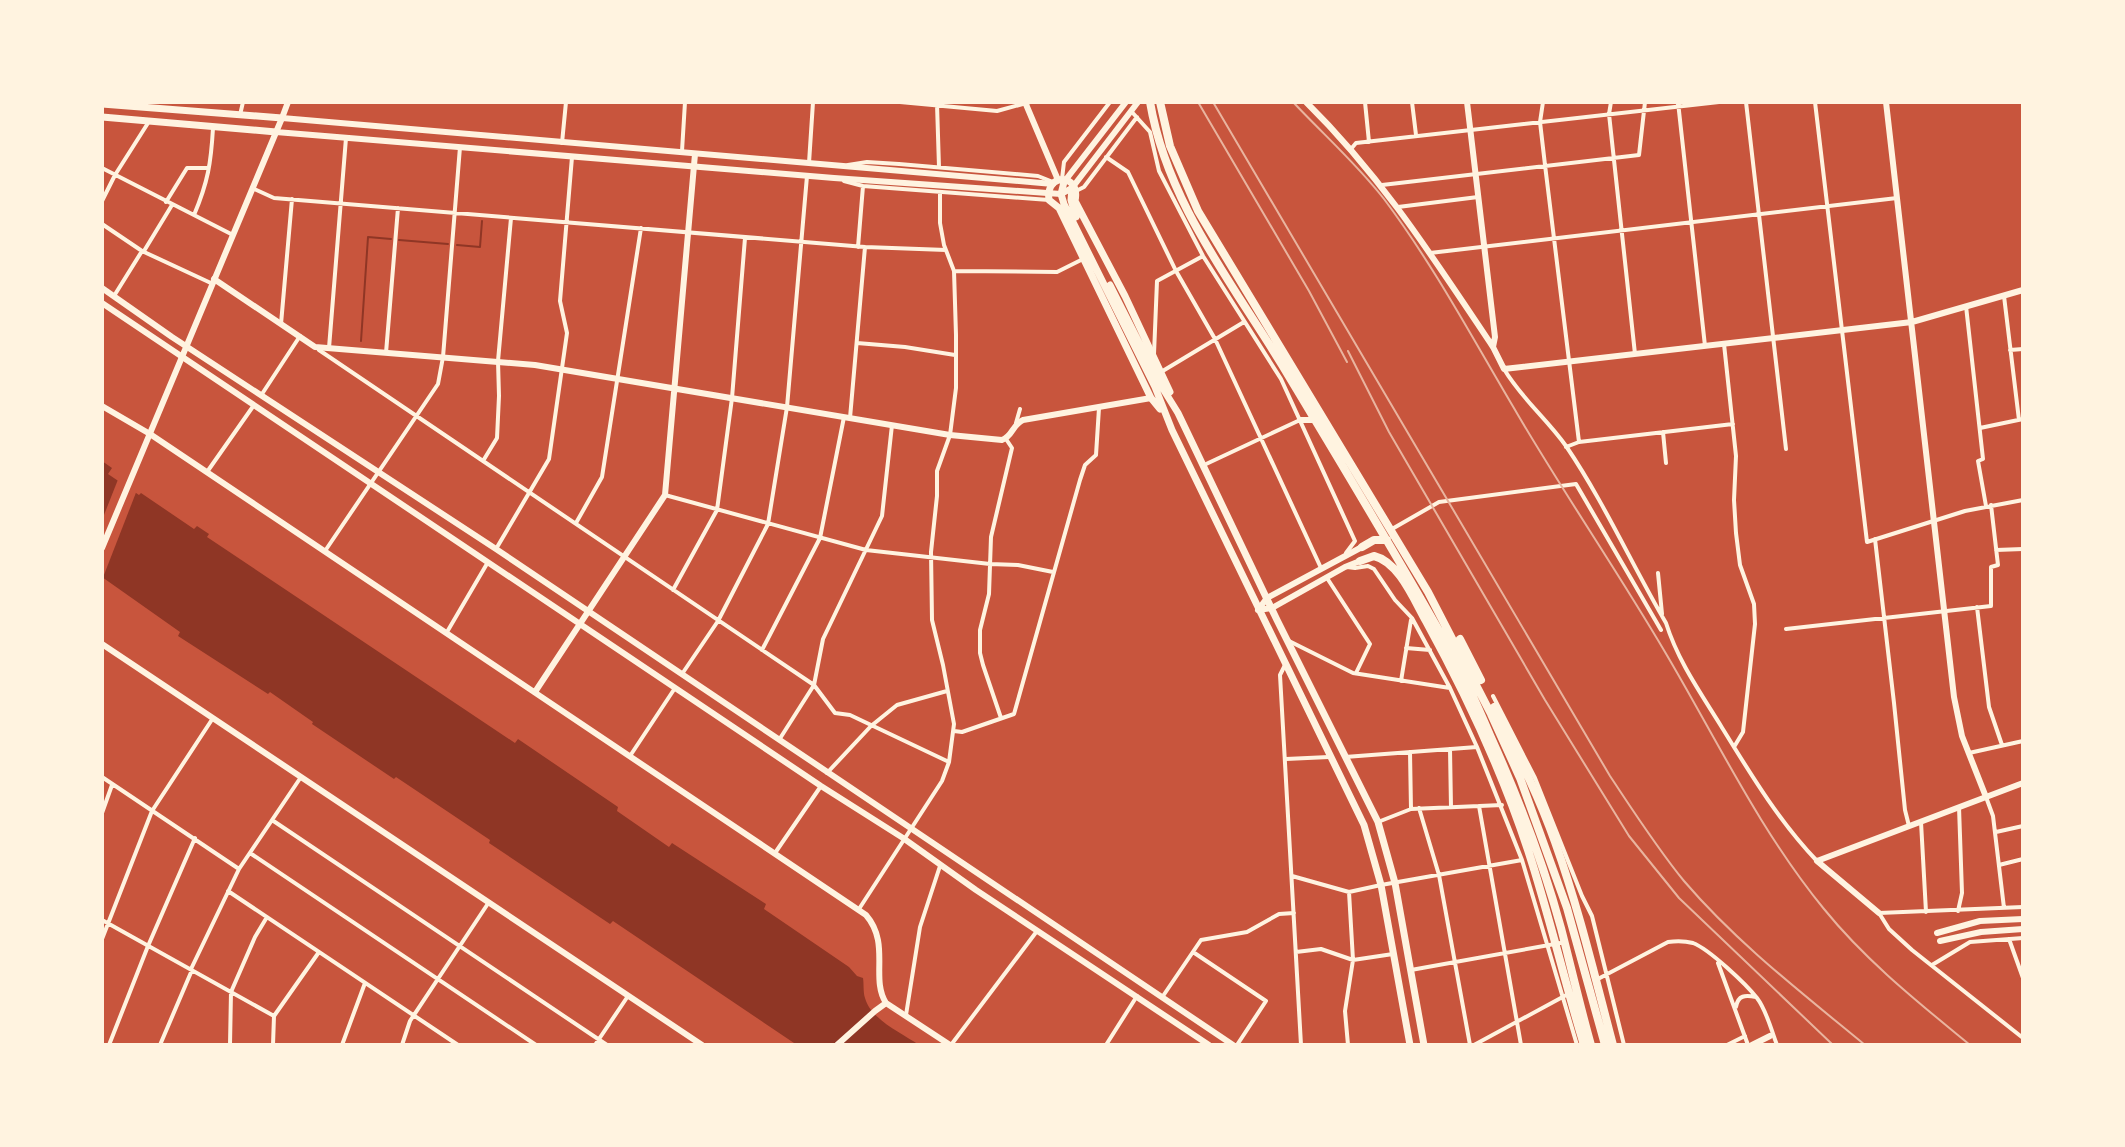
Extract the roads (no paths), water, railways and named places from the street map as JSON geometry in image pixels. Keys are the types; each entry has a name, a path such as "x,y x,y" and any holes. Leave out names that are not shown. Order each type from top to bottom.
{"highway":[{"path":"1150,102 1169,171 1190,218 1419,596 1477,706 1512,784 1536,849 1591,1045"},
{"path":"1160,102 1170,146 1198,211 1428,592 1491,714 1520,778 1567,908 1605,1045"},
{"path":"1362,547 1374,540 1390,540 1401,546 1432,590 1466,649 1555,840 1580,919 1613,1045"},
{"path":"1364,564 1374,556 1392,565 1447,660 1506,788 1529,852 1584,1045"}],"main road":[{"path":"103,103 158,105 282,118"},
{"path":"102,117 276,132"},
{"path":"1059,181 1061,194 1157,385 1178,413"},
{"path":"1166,418 1151,398 1059,208 1049,200 1048,190 1059,181 1072,183 1075,201 1125,296 1286,639 1378,822 1395,883 1424,1045"},
{"path":"1074,189 1071,200 1075,214 1157,385 1166,418 1364,825 1381,885 1410,1045"},
{"path":"1059,208 1068,207 1075,201"}],"street":[{"path":"240,115 243,102"},
{"path":"102,548 288,102"},
{"path":"562,143 566,102"},
{"path":"682,153 685,102"},
{"path":"809,164 813,102"},
{"path":"900,102 937,103 997,111 1027,103 1059,181"},
{"path":"1059,181 1064,162 1110,102"},
{"path":"282,118 1049,185 1059,181 1124,102 1150,132 1159,171 1203,256 1281,379 1355,541 1341,557"},
{"path":"1074,189 1138,102"},
{"path":"1306,102 1382,185 1493,347 1514,386 1566,447 1662,615 1674,649 1771,806 1797,841 1879,913 1889,929 2023,1038"},
{"path":"1317,102 1318,114"},
{"path":"1365,102 1369,142"},
{"path":"1412,102 1416,137"},
{"path":"1467,102 1495,337 1493,347"},
{"path":"1543,102 1540,122 1579,442"},
{"path":"1611,102 1609,114 1635,354"},
{"path":"1382,185 1639,155 1645,102"},
{"path":"1351,149 1356,143 1678,104 1719,102"},
{"path":"1746,102 1786,449"},
{"path":"1815,102 1867,542 1965,511 2023,500"},
{"path":"1886,102 1957,716 1993,816 2004,908"},
{"path":"937,103 939,167"},
{"path":"1678,104 1705,346"},
{"path":"834,178 863,186 1061,194 1084,187 1137,117"},
{"path":"102,201 149,121"},
{"path":"194,215 210,168 213,126"},
{"path":"276,132 834,178 1049,200"},
{"path":"329,348 346,138"},
{"path":"325,551 438,384 443,357 460,147"},
{"path":"535,692 665,495 695,154"},
{"path":"496,549 549,459 567,333 560,301 572,157"},
{"path":"1106,157 1128,172 1176,271 1215,339 1321,568"},
{"path":"833,166 867,162 1038,176 1059,181"},
{"path":"102,168 233,235"},
{"path":"114,296 143,252 187,168 210,168"},
{"path":"682,674 718,621 768,524 787,407 807,176"},
{"path":"858,247 863,186"},
{"path":"252,188 274,198 858,247 946,250"},
{"path":"859,909 942,781 954,731 932,620 931,558 937,471 950,435 956,388 954,271 940,223 938,189"},
{"path":"1398,207 1478,197"},
{"path":"1430,253 1897,198"},
{"path":"281,324 292,199"},
{"path":"386,353 398,208"},
{"path":"483,461 497,438 498,361 511,218"},
{"path":"102,224 143,252 214,282 300,336 814,685 835,713 850,715 949,762"},
{"path":"576,523 602,477 641,228"},
{"path":"673,590 717,510 732,398 745,238"},
{"path":"762,650 820,538 847,418 865,247"},
{"path":"1154,357 1157,281 1203,256"},
{"path":"954,271 1057,272 1083,259"},
{"path":"102,288 1235,1045 1266,1001 1193,952"},
{"path":"1504,369 1912,322 2023,290"},
{"path":"1980,428 2021,420 2004,296"},
{"path":"102,303 1209,1045"},
{"path":"1786,629 1991,606 1991,567 1998,565 1978,461 1983,459 1966,306"},
{"path":"1161,372 1244,322"},
{"path":"262,394 300,336"},
{"path":"857,343 955,355"},
{"path":"1724,344 1736,456 1736,533 1740,565 1754,604 1755,624 1743,732 1734,747"},
{"path":"315,347 562,369 950,435 1006,439"},
{"path":"2010,350 2023,349"},
{"path":"1016,423 1151,398"},
{"path":"207,472 254,405"},
{"path":"102,406 150,434 859,909 873,922 877,932 882,997 886,1003 950,1045 1037,931"},
{"path":"954,731 962,732 1014,714 1085,465 1096,455 1099,408"},
{"path":"1006,439 1020,409"},
{"path":"1203,466 1300,420 1317,421 1453,650 1495,741 1494,761 1486,767"},
{"path":"1566,447 1579,442 1733,424"},
{"path":"779,740 814,685 823,639 882,516 892,425"},
{"path":"1663,432 1666,463"},
{"path":"1001,718 980,653 980,630 989,593 991,537 1012,448 1006,439"},
{"path":"1383,531 1387,532 1439,502 1576,484 1661,630"},
{"path":"665,495 866,550 1018,565 1053,572"},
{"path":"1875,539 1909,826"},
{"path":"1258,610 1267,598 1362,547"},
{"path":"1996,550 2023,549"},
{"path":"446,633 488,562"},
{"path":"1258,610 1272,608 1345,567 1364,564 1374,569 1395,600 1412,618 1450,688 1502,805 1549,946 1577,1045"},
{"path":"1658,573 1662,615"},
{"path":"1327,578 1370,644 1356,673"},
{"path":"1977,607 1989,707 2002,745"},
{"path":"1401,681 1412,618"},
{"path":"1286,639 1356,673 1450,688"},
{"path":"102,644 702,1045"},
{"path":"1406,648 1430,650"},
{"path":"1286,663 1280,675 1301,1045"},
{"path":"630,756 675,687"},
{"path":"827,773 871,726 897,705 947,691"},
{"path":"1493,696 1524,755 1592,916 1624,1045"},
{"path":"102,939 152,811 213,718"},
{"path":"1495,741 1524,755"},
{"path":"1969,753 2023,741"},
{"path":"1345,757 1477,747"},
{"path":"1450,749 1451,807"},
{"path":"1410,752 1411,809"},
{"path":"1285,759 1331,757"},
{"path":"102,777 239,869"},
{"path":"160,1045 191,970 239,869 301,777"},
{"path":"1817,861 2023,783"},
{"path":"102,813 112,785"},
{"path":"775,853 821,786"},
{"path":"1378,822 1411,809 1502,805"},
{"path":"1479,806 1521,1045"},
{"path":"1958,911 1962,893 1959,807"},
{"path":"1419,808 1439,875 1472,1045 1668,942 1680,941 1695,944 1725,966 1757,998 1777,1045"},
{"path":"272,820 607,1045"},
{"path":"1921,822 1926,912"},
{"path":"1996,832 2023,826"},
{"path":"109,1045 195,838"},
{"path":"250,853 536,1045"},
{"path":"1999,865 2023,859"},
{"path":"1292,876 1349,892 1522,860"},
{"path":"906,1015 920,927 941,865"},
{"path":"228,891 458,1045"},
{"path":"1348,1045 1345,1011 1353,960 1349,892"},
{"path":"402,1045 413,1016 489,902"},
{"path":"1879,913 2023,907"},
{"path":"1163,997 1201,940 1247,932 1279,914 1294,913"},
{"path":"230,1045 231,992 267,917"},
{"path":"1937,933 1980,921 2023,919"},
{"path":"102,920 274,1016"},
{"path":"1940,941 1981,932 2023,929"},
{"path":"1411,970 1596,935"},
{"path":"1932,965 1970,942 2023,938"},
{"path":"2009,939 2023,978"},
{"path":"1296,952 1321,949 1353,960 1393,954"},
{"path":"273,1045 274,1016 319,952"},
{"path":"1718,961 1750,1045 1763,1044 1770,1036"},
{"path":"342,1045 365,983"},
{"path":"595,1045 628,996"},
{"path":"1106,1045 1138,996"},
{"path":"1735,1009 1741,997 1757,998"},
{"path":"837,1045 886,1003"},
{"path":"1727,1045 1745,1036"}],"waterway":[{"path":"457,245 480,247 482,221"},
{"path":"361,341 368,237 391,239"},
{"path":"399,240 448,244"}],"railway":[{"path":"1198,102 1347,362"},
{"path":"1213,102 1610,776 1646,830 1704,904 1771,967 1865,1045"},
{"path":"1293,102 1374,186 1420,251 1647,622 1759,816 1801,879 1840,928 1875,964 1970,1045"},
{"path":"1348,351 1389,432 1545,700 1629,836 1679,898 1833,1045"}]}
